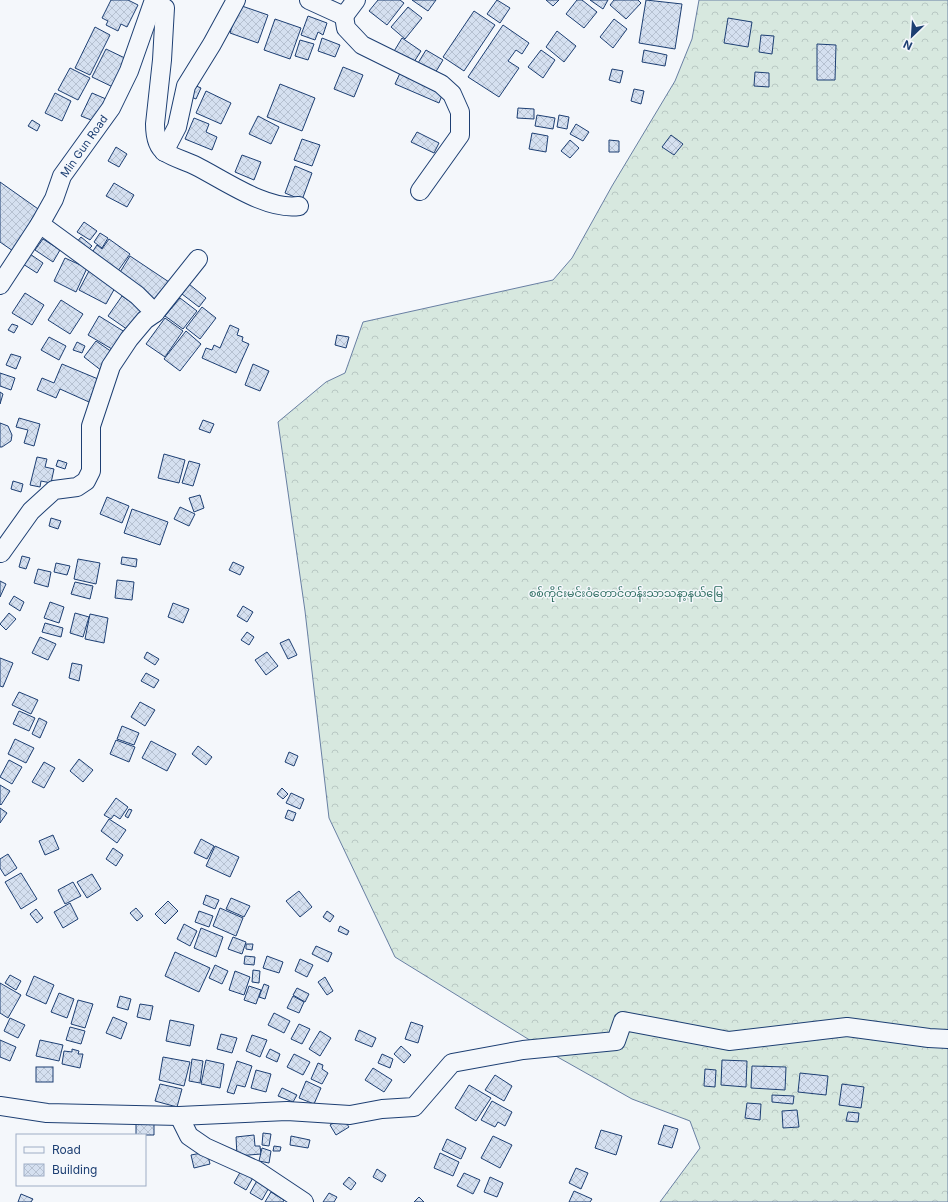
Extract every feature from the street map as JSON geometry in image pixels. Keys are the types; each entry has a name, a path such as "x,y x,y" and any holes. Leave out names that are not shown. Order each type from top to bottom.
{"street":[{"path":"154,0 165,8 155,134 164,152 196,166 247,194 283,206 299,206"},
{"name":"Min Gun Road","path":"0,285 40,224 54,199 62,176 111,108 129,71 154,0"},
{"path":"164,152 178,127 186,86 212,44 236,0"},
{"path":"309,0 344,16"},
{"path":"356,0 344,16 346,28 362,45 441,84 452,94 460,112 460,136 420,191"},
{"path":"40,224 137,295 155,313"},
{"path":"2,553 31,511 54,490 77,488 86,481 91,471 91,426 111,366 129,339 145,320 155,313 198,259"},
{"path":"0,1106 47,1114 179,1116 287,1111 350,1115 382,1109 414,1107 452,1064 522,1050 616,1041 624,1021 729,1041 847,1027 929,1038 948,1039"},
{"path":"179,1116 189,1136 205,1147 256,1170 304,1202"}],"green space":[{"name":"စစ်ကိုင်းမင်းဝံတောင်တန်းသာသနာ့နယ်မြေ","path":"699,0 948,0 948,1202 660,1202 700,1148 690,1121 632,1099 554,1055 395,957 329,818 305,611 278,422 326,382 345,373 363,322 553,280 572,258 612,186 675,81 692,39"}],"building":[{"path":"111,0 128,0 138,5 127,27 121,24 118,31 106,25 108,21 102,18"},
{"path":"378,0 400,0 404,3 387,25 369,11"},
{"path":"412,0 436,0 428,11"},
{"path":"497,0 510,8 500,23 487,14"},
{"path":"546,0 559,0 553,6"},
{"path":"577,0 582,0 597,12 584,28 566,14"},
{"path":"590,0 608,0 603,9"},
{"path":"614,0 638,0 641,3 626,19 610,5"},
{"path":"646,0 682,4 675,49 639,43"},
{"path":"239,5 268,15 258,43 230,33"},
{"path":"408,7 422,18 405,39 391,27"},
{"path":"474,11 495,25 464,71 443,57"},
{"path":"308,16 327,23 323,35 318,32 315,40 301,35"},
{"path":"728,18 752,22 748,47 724,43"},
{"path":"275,19 301,28 290,59 264,50"},
{"path":"614,19 627,29 613,48 600,37"},
{"path":"503,25 529,43 522,54 516,50 508,61 519,68 499,97 468,77"},
{"path":"95,27 110,35 90,75 75,68"},
{"path":"557,31 576,46 564,62 546,47"},
{"path":"761,35 774,36 772,54 759,52"},
{"path":"322,38 340,45 335,57 318,51"},
{"path":"402,38 421,51 412,65 393,53"},
{"path":"300,40 314,44 308,60 295,56"},
{"path":"817,44 836,45 835,80 817,80"},
{"path":"106,49 129,60 115,88 92,77"},
{"path":"426,50 443,60 432,78 415,68"},
{"path":"541,50 555,60 543,78 528,67"},
{"path":"644,50 667,55 665,66 642,62"},
{"path":"343,67 363,75 354,97 334,89"},
{"path":"70,68 90,78 78,100 58,90"},
{"path":"612,69 623,71 620,83 609,80"},
{"path":"401,71 444,90 439,103 395,84"},
{"path":"755,72 769,73 769,87 754,86"},
{"path":"280,84 315,98 302,131 267,117"},
{"path":"194,85 201,88 196,99 189,96"},
{"path":"634,89 644,91 641,104 631,101"},
{"path":"206,91 231,103 221,124 196,113"},
{"path":"55,93 71,101 62,121 45,113"},
{"path":"92,93 106,99 96,122 81,116"},
{"path":"518,108 534,109 534,119 517,118"},
{"path":"537,115 555,118 553,129 535,126"},
{"path":"559,115 569,117 567,129 557,127"},
{"path":"258,116 279,127 271,144 249,134"},
{"path":"194,118 209,124 206,132 217,137 212,150 185,139"},
{"path":"32,120 40,125 37,131 28,126"},
{"path":"576,124 589,132 583,141 570,134"},
{"path":"417,132 439,143 434,153 411,142"},
{"path":"532,133 548,136 546,152 529,149"},
{"path":"671,135 683,144 674,155 662,147"},
{"path":"302,139 320,145 312,166 294,160"},
{"path":"570,140 579,148 570,158 561,151"},
{"path":"609,140 619,141 619,152 609,152"},
{"path":"116,147 127,154 119,167 108,161"},
{"path":"242,155 261,162 254,180 235,172"},
{"path":"295,166 312,173 302,200 285,193"},
{"path":"0,182 41,211 13,251 0,242"},
{"path":"114,183 134,195 127,207 106,196"},
{"path":"84,222 97,231 90,240 77,232"},
{"path":"100,233 108,238 102,248 94,242"},
{"path":"81,237 92,246 87,251 76,243"},
{"path":"43,239 60,250 53,262 35,250"},
{"path":"109,239 130,254 115,275 89,257 97,245 102,249"},
{"path":"30,254 43,263 37,273 23,264"},
{"path":"130,256 169,282 156,302 117,277"},
{"path":"65,258 87,268 76,292 54,281"},
{"path":"89,271 116,286 106,304 79,290"},
{"path":"189,284 206,298 199,307 182,294"},
{"path":"25,293 44,305 32,325 12,313"},
{"path":"122,296 145,312 131,332 108,316"},
{"path":"180,298 197,311 183,329 165,316"},
{"path":"61,300 83,314 70,334 48,320"},
{"path":"202,307 216,318 200,339 186,328"},
{"path":"99,316 128,334 117,352 88,335"},
{"path":"165,318 183,331 165,357 146,344"},
{"path":"12,324 18,326 14,333 8,330"},
{"path":"230,325 239,329 237,335 243,337 242,341 249,344 236,373 202,358 206,348 212,350 214,345 220,348"},
{"path":"186,331 201,344 180,371 164,359"},
{"path":"337,335 349,337 346,348 335,345"},
{"path":"49,337 66,346 59,360 41,350"},
{"path":"96,341 112,352 102,371 84,357"},
{"path":"77,342 85,346 82,353 73,350"},
{"path":"11,354 21,357 16,369 6,365"},
{"path":"62,364 98,379 89,402 60,389 56,398 37,390 42,378 54,383"},
{"path":"253,364 269,371 260,391 245,385"},
{"path":"0,373 15,378 11,390 0,386"},
{"path":"0,392 3,394 0,404"},
{"path":"19,418 40,424 34,446 24,443 28,430 16,427"},
{"path":"203,420 214,424 210,433 199,429"},
{"path":"0,423 8,426 12,435 11,441 2,447 0,447"},
{"path":"164,454 185,460 179,483 158,478"},
{"path":"37,457 47,459 45,467 54,469 51,483 41,481 40,487 30,485"},
{"path":"58,460 67,463 65,469 56,466"},
{"path":"189,461 200,464 193,486 182,483"},
{"path":"13,481 23,484 21,492 11,489"},
{"path":"200,495 204,508 194,512 189,498"},
{"path":"107,497 129,506 122,523 100,514"},
{"path":"180,507 195,514 189,526 174,519"},
{"path":"132,509 168,522 160,545 124,533"},
{"path":"51,518 61,521 58,529 49,526"},
{"path":"22,556 30,558 26,569 19,567"},
{"path":"122,557 137,559 136,567 121,564"},
{"path":"78,559 100,563 96,584 74,579"},
{"path":"233,562 244,567 240,575 229,570"},
{"path":"56,563 70,566 67,575 54,572"},
{"path":"38,569 51,572 48,587 34,583"},
{"path":"117,580 134,582 132,600 115,598"},
{"path":"0,581 6,584 0,597"},
{"path":"75,582 93,586 90,599 71,594"},
{"path":"14,596 24,602 20,611 9,604"},
{"path":"50,602 64,607 59,623 44,618"},
{"path":"173,603 189,609 183,623 168,617"},
{"path":"243,606 253,612 247,622 237,616"},
{"path":"9,613 16,619 6,630 0,624"},
{"path":"75,613 89,617 83,637 70,633"},
{"path":"90,614 108,618 104,643 85,639"},
{"path":"45,623 63,628 61,637 42,632"},
{"path":"247,632 254,637 249,645 241,640"},
{"path":"40,637 56,644 48,660 32,653"},
{"path":"289,639 297,655 288,659 280,643"},
{"path":"147,652 159,659 155,665 144,658"},
{"path":"267,652 278,666 266,675 255,660"},
{"path":"0,658 13,663 3,687 0,686"},
{"path":"72,663 82,665 79,681 69,678"},
{"path":"146,673 159,680 154,688 141,681"},
{"path":"19,692 38,700 31,714 12,705"},
{"path":"140,702 155,710 145,726 131,717"},
{"path":"19,711 35,718 29,731 13,724"},
{"path":"39,718 47,722 40,738 32,734"},
{"path":"122,726 139,733 134,745 117,739"},
{"path":"15,739 34,748 26,763 8,754"},
{"path":"116,740 135,747 129,762 110,754"},
{"path":"151,741 176,754 167,771 142,758"},
{"path":"198,746 212,757 206,765 192,754"},
{"path":"289,752 298,756 294,766 285,762"},
{"path":"79,759 93,770 83,782 70,771"},
{"path":"9,760 22,767 12,784 0,777"},
{"path":"44,762 55,768 44,788 32,782"},
{"path":"0,785 10,791 1,805 0,804"},
{"path":"282,788 288,794 283,799 277,794"},
{"path":"291,793 304,799 300,809 286,803"},
{"path":"116,798 128,807 120,819 114,815 111,819 104,815"},
{"path":"0,808 7,813 0,823"},
{"path":"129,809 132,810 128,818 125,816"},
{"path":"288,810 296,813 293,821 285,818"},
{"path":"109,819 126,830 117,843 101,831"},
{"path":"53,835 59,849 45,855 39,841"},
{"path":"201,839 214,846 207,859 194,853"},
{"path":"215,846 239,857 230,877 206,866"},
{"path":"113,848 123,855 116,866 106,859"},
{"path":"8,854 17,868 5,876 0,868 0,859"},
{"path":"21,873 37,899 21,909 5,882"},
{"path":"92,874 101,889 87,898 77,882"},
{"path":"73,882 81,896 65,904 58,890"},
{"path":"299,891 312,907 300,917 286,901"},
{"path":"206,895 219,900 215,909 203,904"},
{"path":"231,898 250,906 244,917 226,909"},
{"path":"168,901 178,911 165,924 155,914"},
{"path":"70,903 78,919 63,928 54,912"},
{"path":"136,908 143,916 137,921 130,913"},
{"path":"220,908 243,918 236,936 213,926"},
{"path":"36,909 43,918 37,923 30,914"},
{"path":"199,911 213,916 209,927 195,922"},
{"path":"327,911 334,916 330,922 323,917"},
{"path":"184,924 197,931 190,946 177,939"},
{"path":"340,926 349,931 347,935 338,931"},
{"path":"201,928 223,937 216,957 194,948"},
{"path":"233,937 246,942 242,954 228,949"},
{"path":"246,944 253,944 252,950 246,949"},
{"path":"316,946 332,953 328,962 312,954"},
{"path":"175,952 210,968 199,992 165,976"},
{"path":"245,956 255,957 254,965 244,964"},
{"path":"267,956 283,962 279,973 263,968"},
{"path":"300,959 313,965 307,977 295,971"},
{"path":"215,965 228,971 222,984 209,978"},
{"path":"253,970 260,971 259,983 252,982"},
{"path":"235,971 250,977 244,995 229,990"},
{"path":"10,975 21,981 16,990 5,983"},
{"path":"34,976 54,985 46,1004 26,995"},
{"path":"325,977 333,991 327,995 318,982"},
{"path":"0,983 21,995 8,1018 0,1013"},
{"path":"264,984 269,986 265,999 259,997"},
{"path":"249,986 261,990 256,1004 244,1000"},
{"path":"297,988 309,994 305,1002 293,995"},
{"path":"59,993 74,999 67,1018 51,1012"},
{"path":"120,996 131,999 128,1010 117,1007"},
{"path":"293,996 304,1002 299,1013 287,1008"},
{"path":"78,1000 93,1004 85,1028 71,1024"},
{"path":"140,1004 153,1006 150,1020 137,1017"},
{"path":"274,1013 290,1021 284,1033 268,1025"},
{"path":"113,1017 127,1023 121,1039 106,1033"},
{"path":"10,1018 25,1025 18,1038 4,1031"},
{"path":"170,1020 194,1025 190,1046 166,1041"},
{"path":"411,1022 423,1026 418,1043 405,1039"},
{"path":"299,1024 310,1029 302,1044 291,1039"},
{"path":"70,1027 85,1031 81,1044 66,1040"},
{"path":"359,1030 376,1038 372,1047 355,1040"},
{"path":"320,1031 331,1038 320,1056 309,1049"},
{"path":"221,1034 237,1038 232,1053 217,1049"},
{"path":"252,1035 267,1040 260,1057 246,1051"},
{"path":"0,1040 16,1047 10,1061 0,1057"},
{"path":"40,1040 63,1045 59,1061 36,1056"},
{"path":"401,1046 411,1055 404,1063 394,1054"},
{"path":"72,1049 79,1051 78,1054 83,1054 80,1068 62,1064 64,1051 72,1052"},
{"path":"270,1049 280,1054 277,1062 266,1057"},
{"path":"294,1054 310,1062 303,1075 287,1067"},
{"path":"382,1054 393,1059 390,1068 378,1063"},
{"path":"163,1057 190,1062 184,1086 159,1080"},
{"path":"192,1059 203,1061 200,1083 189,1081"},
{"path":"206,1060 224,1064 220,1088 201,1084"},
{"path":"722,1060 747,1061 746,1087 721,1085"},
{"path":"237,1061 252,1066 245,1087 237,1085 234,1094 227,1092"},
{"path":"318,1063 323,1065 322,1069 328,1073 322,1084 311,1079"},
{"path":"752,1066 786,1067 785,1090 751,1088"},
{"path":"36,1067 53,1067 53,1082 36,1082"},
{"path":"373,1068 392,1080 384,1092 365,1080"},
{"path":"705,1069 716,1070 715,1087 704,1086"},
{"path":"256,1070 271,1074 266,1092 251,1088"},
{"path":"800,1073 828,1076 826,1095 798,1092"},
{"path":"495,1075 512,1086 504,1101 485,1090"},
{"path":"306,1081 321,1088 314,1104 299,1098"},
{"path":"160,1084 182,1089 177,1107 155,1101"},
{"path":"842,1084 864,1087 861,1108 839,1105"},
{"path":"469,1085 491,1098 476,1121 455,1108"},
{"path":"282,1088 297,1095 293,1102 278,1096"},
{"path":"772,1095 794,1096 793,1104 772,1102"},
{"path":"492,1101 512,1112 505,1126 498,1122 495,1127 481,1120"},
{"path":"747,1103 761,1104 760,1120 745,1118"},
{"path":"797,1110 799,1127 783,1128 782,1111"},
{"path":"848,1112 859,1113 858,1122 846,1121"},
{"path":"342,1117 349,1127 336,1135 330,1125"},
{"path":"136,1121 154,1122 154,1135 136,1134"},
{"path":"664,1125 678,1129 672,1148 658,1144"},
{"path":"601,1130 622,1136 616,1155 595,1148"},
{"path":"263,1133 271,1134 269,1146 262,1145"},
{"path":"254,1135 255,1146 260,1146 261,1154 237,1156 236,1137"},
{"path":"291,1136 310,1140 308,1148 290,1145"},
{"path":"493,1136 512,1145 500,1168 481,1158"},
{"path":"447,1139 466,1148 461,1159 442,1150"},
{"path":"274,1146 281,1147 280,1151 273,1151"},
{"path":"262,1148 271,1151 269,1163 259,1161"},
{"path":"207,1152 210,1164 194,1168 191,1155"},
{"path":"440,1153 459,1162 453,1176 434,1168"},
{"path":"576,1168 588,1173 581,1189 569,1183"},
{"path":"242,1169 254,1176 246,1190 234,1183"},
{"path":"377,1169 386,1175 382,1182 373,1177"},
{"path":"464,1173 480,1180 473,1194 457,1186"},
{"path":"259,1177 271,1184 262,1200 250,1193"},
{"path":"349,1177 356,1183 351,1190 343,1184"},
{"path":"490,1177 503,1183 497,1197 484,1192"},
{"path":"574,1191 592,1199 590,1202 569,1202"},
{"path":"271,1192 284,1200 283,1202 265,1202"},
{"path":"329,1193 337,1197 334,1202 323,1202"},
{"path":"21,1194 33,1199 31,1202 18,1202"},
{"path":"419,1197 424,1202 414,1202"}]}
